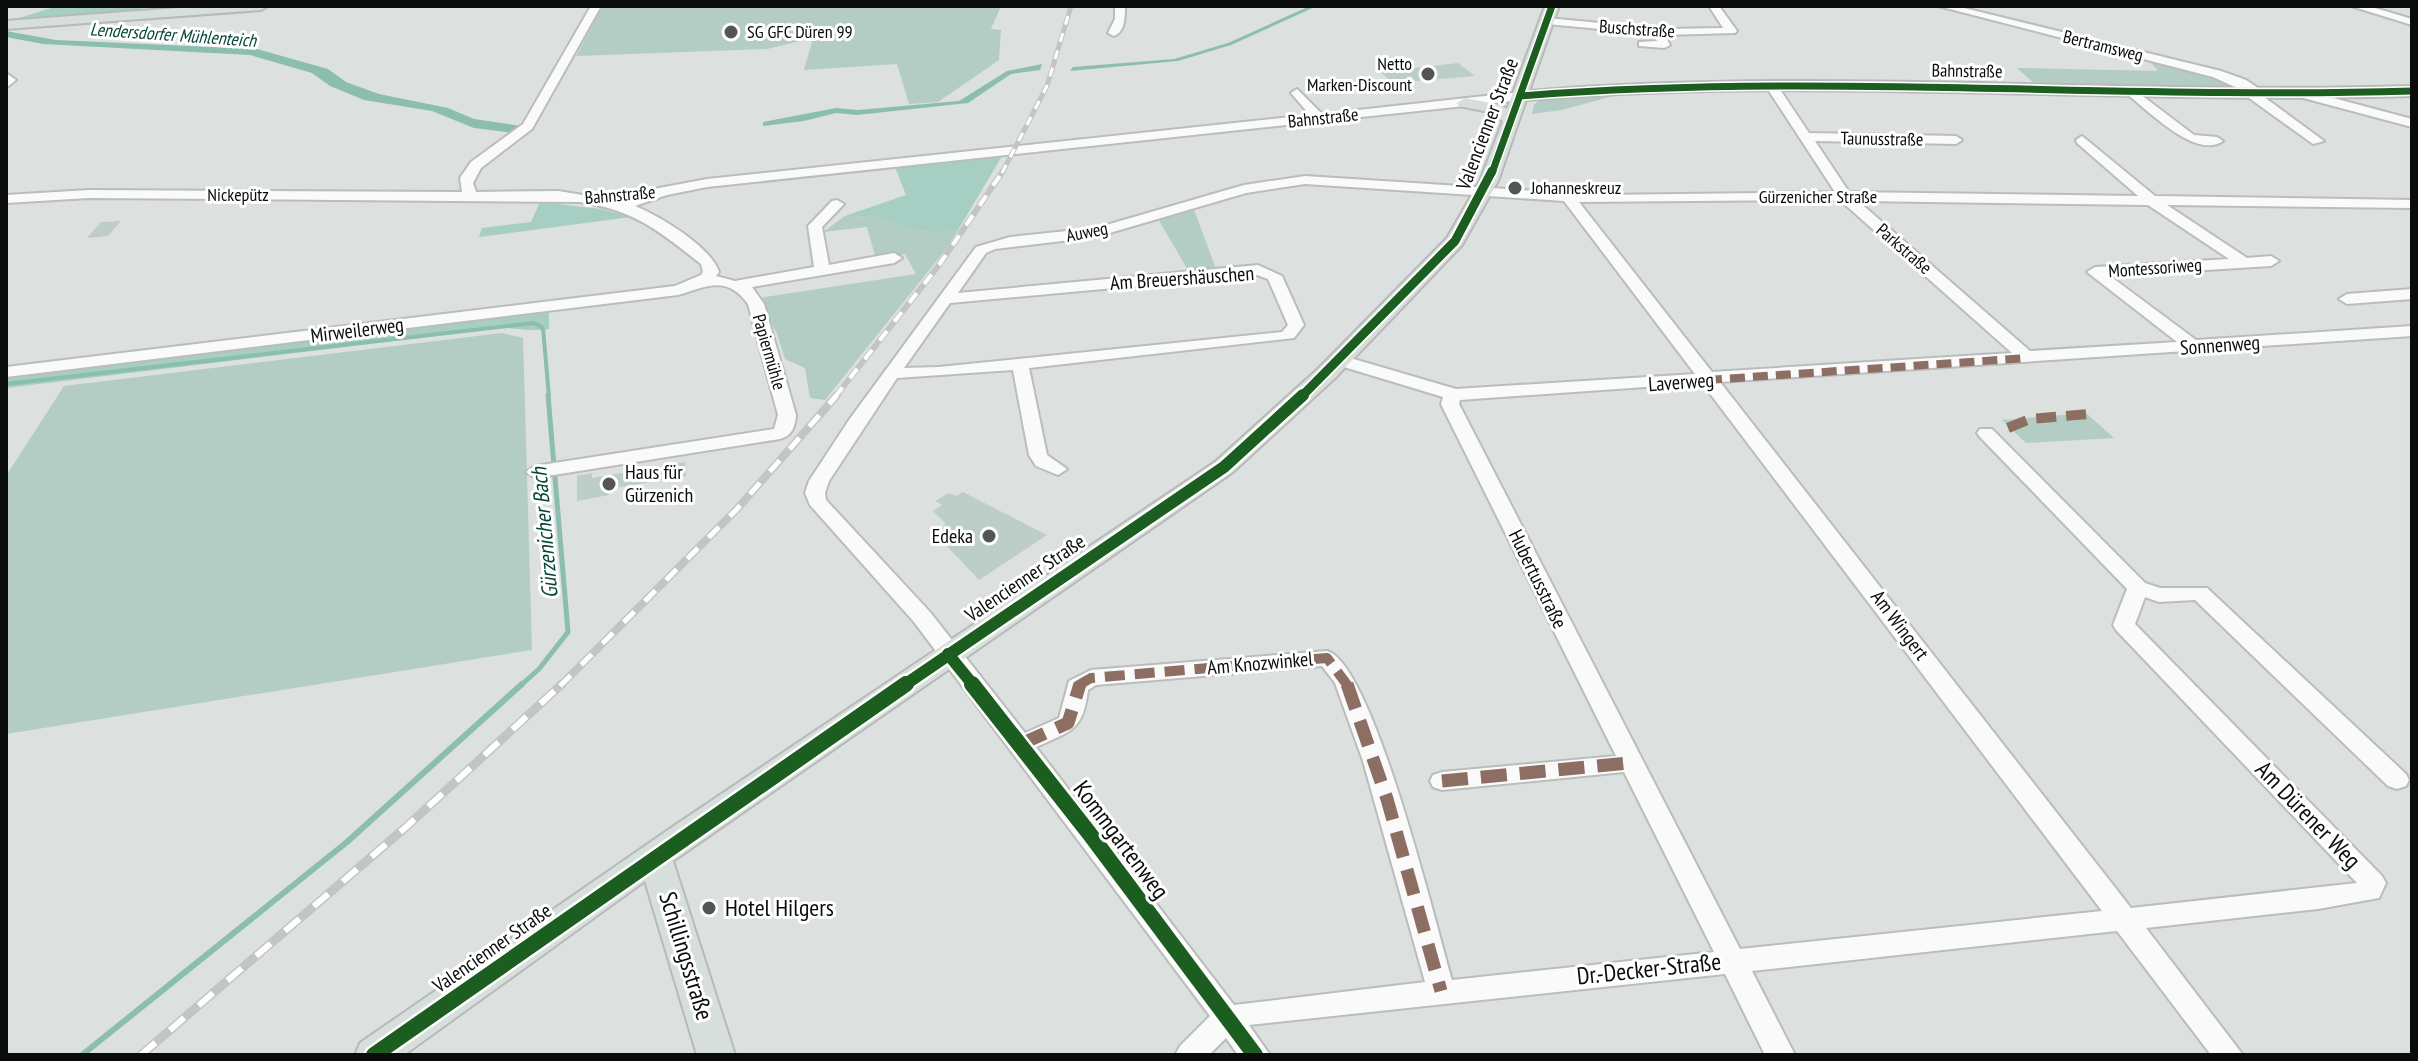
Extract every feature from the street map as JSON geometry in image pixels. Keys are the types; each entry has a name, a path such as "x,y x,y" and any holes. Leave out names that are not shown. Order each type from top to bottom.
{"main road":[{"path":"6,25 261,6"},
{"name":"Valencienner Straße","path":"374,1055 948,654 1224,467 1340,360 1455,241 1484,190 1513,120 1550,14"},
{"path":"1529,73 1543,83 1602,89"},
{"name":"Bahnstraße","path":"1521,96 1602,89 1771,85 2132,92 2252,91 2316,95 2412,91"},
{"path":"1465,103 1494,108 1513,120"},
{"name":"Schillingsstraße","path":"655,857 716,1055"}],"street":[{"path":"596,6 528,126 471,171 466,183 471,196 575,199 625,208 649,218 708,262 711,272 706,278 738,285 894,258"},
{"path":"1114,33 1120,19 1120,6"},
{"name":"Buschstraße","path":"1550,14 1657,31 1732,30 1714,6"},
{"name":"Bertramsweg","path":"1943,6 2252,91"},
{"path":"2356,6 2412,22"},
{"path":"1643,44 1664,45 1657,31"},
{"path":"6,77 10,80 6,84"},
{"name":"Parkstraße","path":"1771,85 1845,197 2028,358"},
{"path":"2252,91 2318,141"},
{"path":"2132,92 2190,138 2217,141"},
{"path":"1297,93 1320,119"},
{"path":"2316,95 2329,102 2412,123"},
{"name":"Bahnstraße","path":"575,199 1521,96"},
{"name":"Taunusstraße","path":"1808,137 1956,140"},
{"path":"2082,140 2153,202 2243,262 2271,261"},
{"name":"Auweg","path":"948,654 921,616 817,501 815,493 819,481 855,424 981,250 1089,234 1270,183 1305,180 1484,190"},
{"name":"Bahnstraße","path":"625,208 707,183"},
{"name":"Bahnstraße","path":"649,218 661,201 684,189"},
{"name":"Gürzenicher Straße","path":"1484,190 1569,198 1845,197 2412,204"},
{"name":"Bahnstraße","path":"625,208 664,191"},
{"name":"Nickepütz","path":"6,199 89,194 471,196"},
{"name":"Am Wingert","path":"1569,198 2228,1055"},
{"path":"822,270 815,226 837,204"},
{"name":"Montessoriweg","path":"2194,347 2095,272 2243,262"},
{"name":"Am Breuershäuschen","path":"892,373 939,372 1281,337 1288,335 1296,325 1274,276 1258,270 947,299"},
{"name":"Mirweilerweg","path":"6,372 678,290 706,278"},
{"name":"Papiermühle","path":"539,471 780,434 786,427 787,415 774,367 756,304 738,285"},
{"path":"2347,299 2412,294"},
{"name":"Sonnenweg","path":"2028,358 2412,331"},
{"name":"Laverweg","path":"1340,360 1443,389 1452,395 2028,358"},
{"path":"1020,364 1038,455 1043,462 1058,469"},
{"name":"Hubertusstraße","path":"1452,395 1450,404 1729,961 1780,1055"},
{"path":"1986,433 2138,588 2159,595 2200,593 2397,783"},
{"name":"Am Dürener Weg","path":"2124,919 2361,894 2370,891 2373,883 2124,625 2138,588"},
{"name":"Kommgartenweg","path":"948,654 1021,744 1255,1055"},
{"name":"Am Knozwinkel","path":"1021,744 1068,723 1074,710 1077,686 1091,678 1327,658 1334,663 1347,684 1381,785 1441,991"},
{"path":"1442,781 1629,763"},
{"name":"Dr.-Decker-Straße","path":"1226,1019 1249,1013 1441,991 2124,919"},
{"path":"1190,1055 1226,1019"}],"shaded area":[{"path":"58,6 144,6 141,10 16,19"},
{"path":"603,6 1001,6 991,29 1001,30 999,60 938,102 909,104 897,64 804,70 813,38 767,49 576,56"},
{"path":"1310,6 1317,6 1231,45 1178,61 1070,71 1073,67 1174,59 1228,43"},
{"path":"6,31 56,40 257,49 328,69 346,82 379,94 448,108 474,119 522,126 514,133 474,128 432,111 364,100 330,86 312,73 250,55 43,44 6,37"},
{"path":"2147,58 2207,73 2237,87 2040,89 2017,68 2158,71"},
{"path":"1042,64 1040,70 1011,74 968,103 857,115 836,113 763,126 763,122 836,108 858,110 959,101 1007,71"},
{"path":"1614,93 1613,96 1562,110 1532,114 1534,105 1541,98"},
{"path":"1002,156 958,230 938,233 907,228 876,217 845,216 906,195 895,167"},
{"path":"540,202 601,209 631,217 479,237 482,228 531,222"},
{"path":"1193,207 1216,269 1189,272 1157,217"},
{"path":"845,216 876,217 907,228 938,233 958,230 947,248 825,400 810,398 805,368 785,359 777,334 759,298 916,274 905,254 876,259 867,227 823,232"},
{"path":"549,311 549,329 502,328 6,388 6,376"},
{"path":"502,333 523,338 532,650 6,734 6,476 64,386"},
{"path":"2086,413 2114,438 2026,443 2002,420"}],"building":[{"name":"Netto Marken-Discount","path":"1458,63 1475,76 1394,83 1380,72"},
{"path":"121,221 108,236 87,238 101,222"},
{"name":"Haus für Gürzenich","path":"685,462 686,476 608,489 609,495 577,501 577,476 592,473 592,478"},
{"name":"Edeka","path":"963,492 1047,535 979,580 945,544 940,546 932,538 946,524 933,511 942,505 935,501 949,493 956,496"}],"waterway":[{"name":"Gürzenicher Bach","path":"6,384 534,323 543,328 549,397"},
{"name":"Gürzenicher Bach","path":"520,686 539,669 568,632 548,395"},
{"name":"Gürzenicher Bach","path":"82,1055 347,842 522,684"}],"railway":[{"path":"1002,173 1047,86 1071,6"},
{"path":"835,397 939,265 1003,171"},
{"path":"562,684 737,509 837,395"},
{"path":"141,1055 406,827 562,684"}],"marked path":[{"path":"1707,380 2028,358"},
{"path":"2008,428 2030,419 2088,414"},
{"path":"1021,744 1068,723 1074,710 1077,686 1091,678 1327,658 1337,667 1346,683 1375,761 1441,991"},
{"path":"1442,781 1629,763"}],"cycle path":[{"path":"374,1055 683,837 1224,467 1327,373 1455,241 1489,181 1552,6"},
{"path":"1521,96 1619,88 1773,85 2277,95 2412,91"},
{"path":"948,654 1089,833 1255,1055"}],"place":[{"name":"SG GFC Düren 99","path":"731,32"},
{"name":"Netto Marken-Discount","path":"1428,74"},
{"name":"Johanneskreuz","path":"1515,188"},
{"name":"Haus für Gürzenich","path":"609,484"},
{"name":"Edeka","path":"989,536"},
{"name":"Hotel Hilgers","path":"709,908"}],"water label":[{"name":"Lendersdorfer Mühlenteich","path":"173,35"}]}
